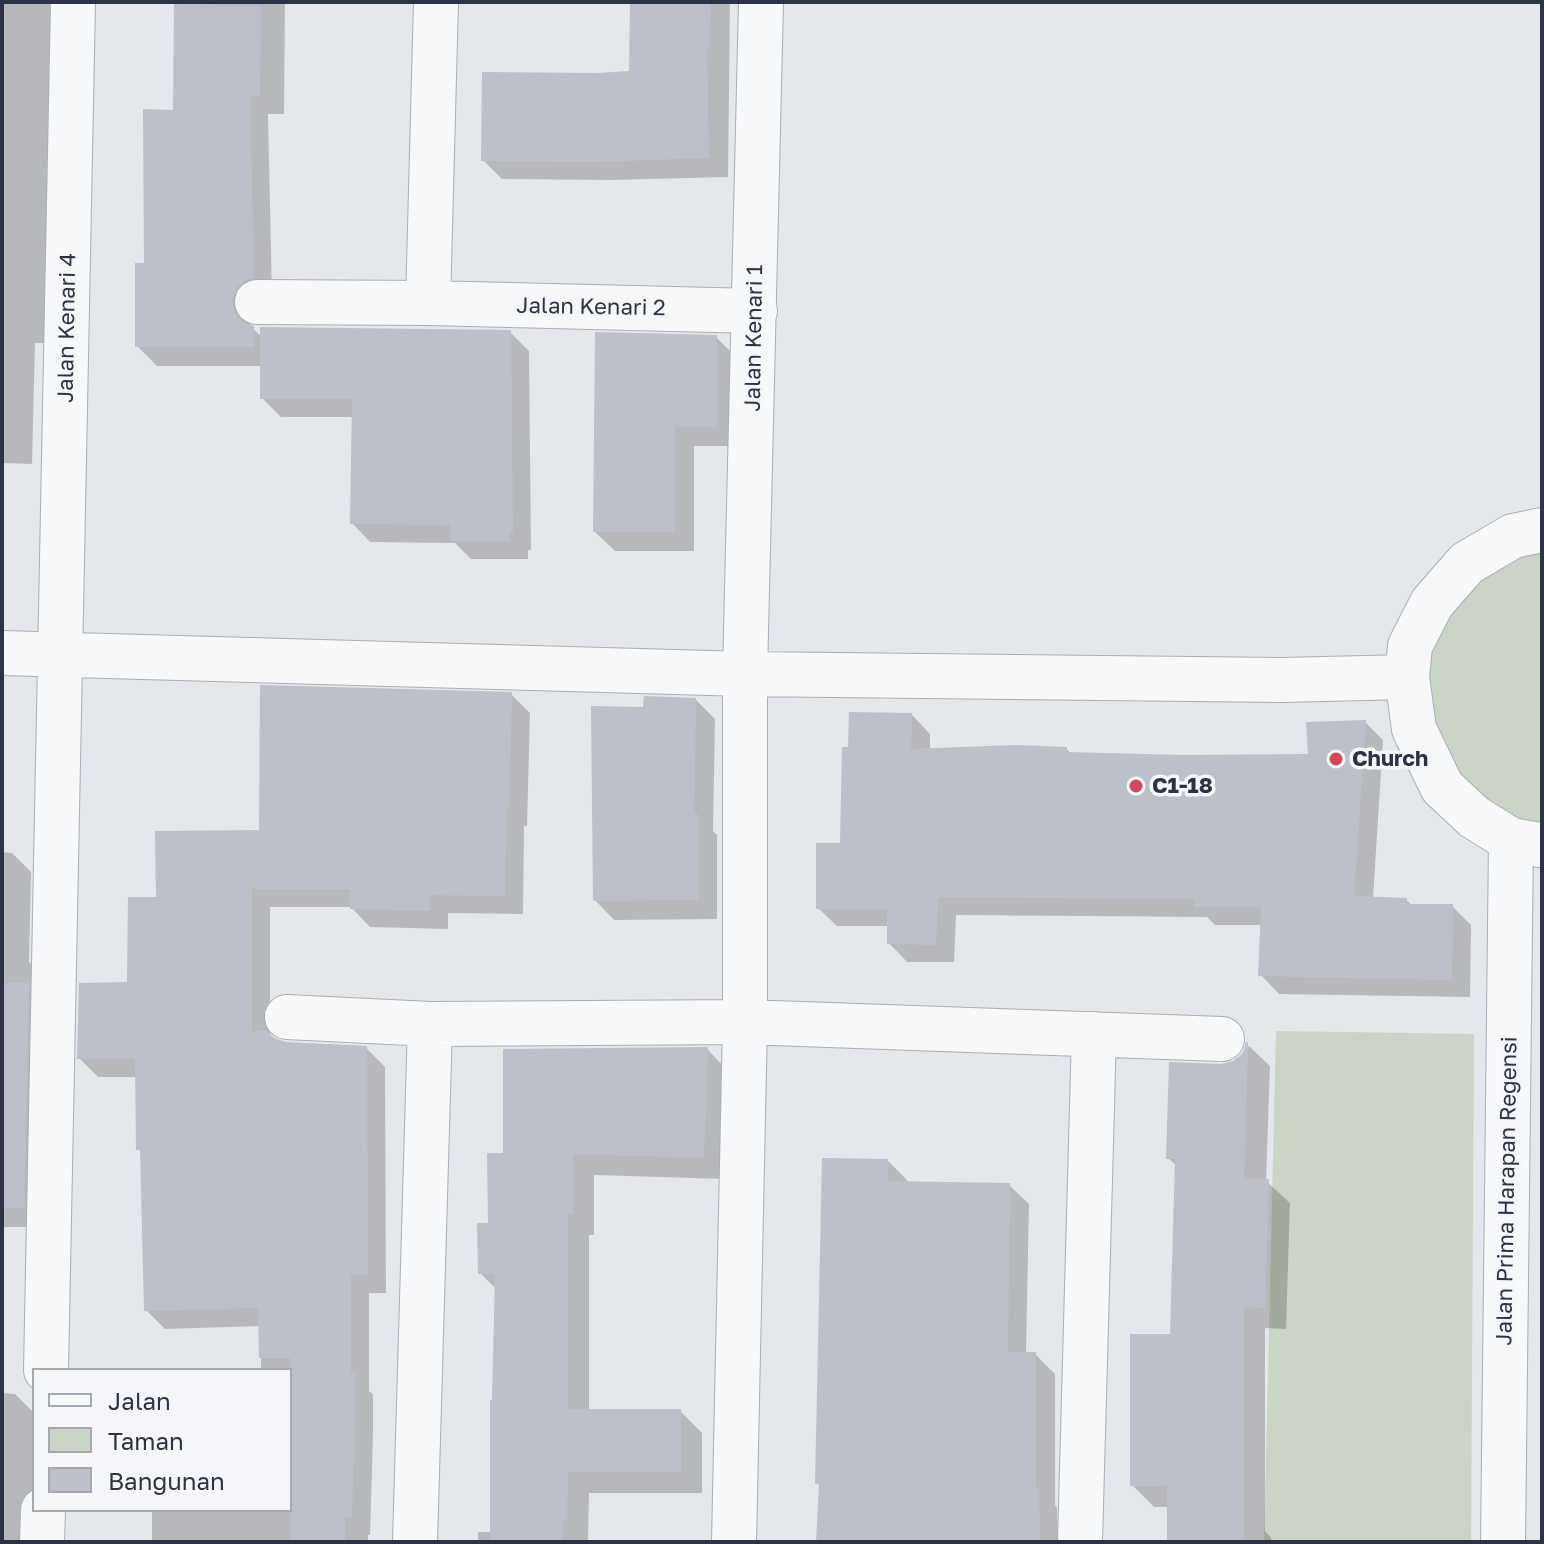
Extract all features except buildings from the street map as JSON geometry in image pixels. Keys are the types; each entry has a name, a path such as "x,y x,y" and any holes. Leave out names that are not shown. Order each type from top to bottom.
{"street":[{"name":"Jalan Kenari 4","path":"46,1368 73,2"},
{"path":"428,303 436,2"},
{"name":"Jalan Kenari 1","path":"734,1542 745,1022 745,674 761,2"},
{"name":"Jalan Kenari 2","path":"257,302 755,311"},
{"path":"1527,843 1474,817 1442,787 1414,729 1407,677 1410,646 1432,603 1467,563 1513,536 1542,530"},
{"path":"2,653 745,674 1282,680 1407,677"},
{"name":"Jalan Prima Harapan Regensi","path":"1503,1542 1527,843"},
{"path":"287,1017 430,1024 745,1022 1222,1039"},
{"path":"415,1542 430,1024"},
{"path":"1080,1542 1094,1034"},
{"path":"42,1542 43,1512"}],"green space":[{"path":"1542,530 1542,846 1511,840 1414,729 1432,603"},
{"path":"1276,1031 1474,1034 1471,1542 1264,1542"}],"place":[{"name":"Church","path":"1336,759"},
{"name":"C1-18","path":"1136,786"}]}
